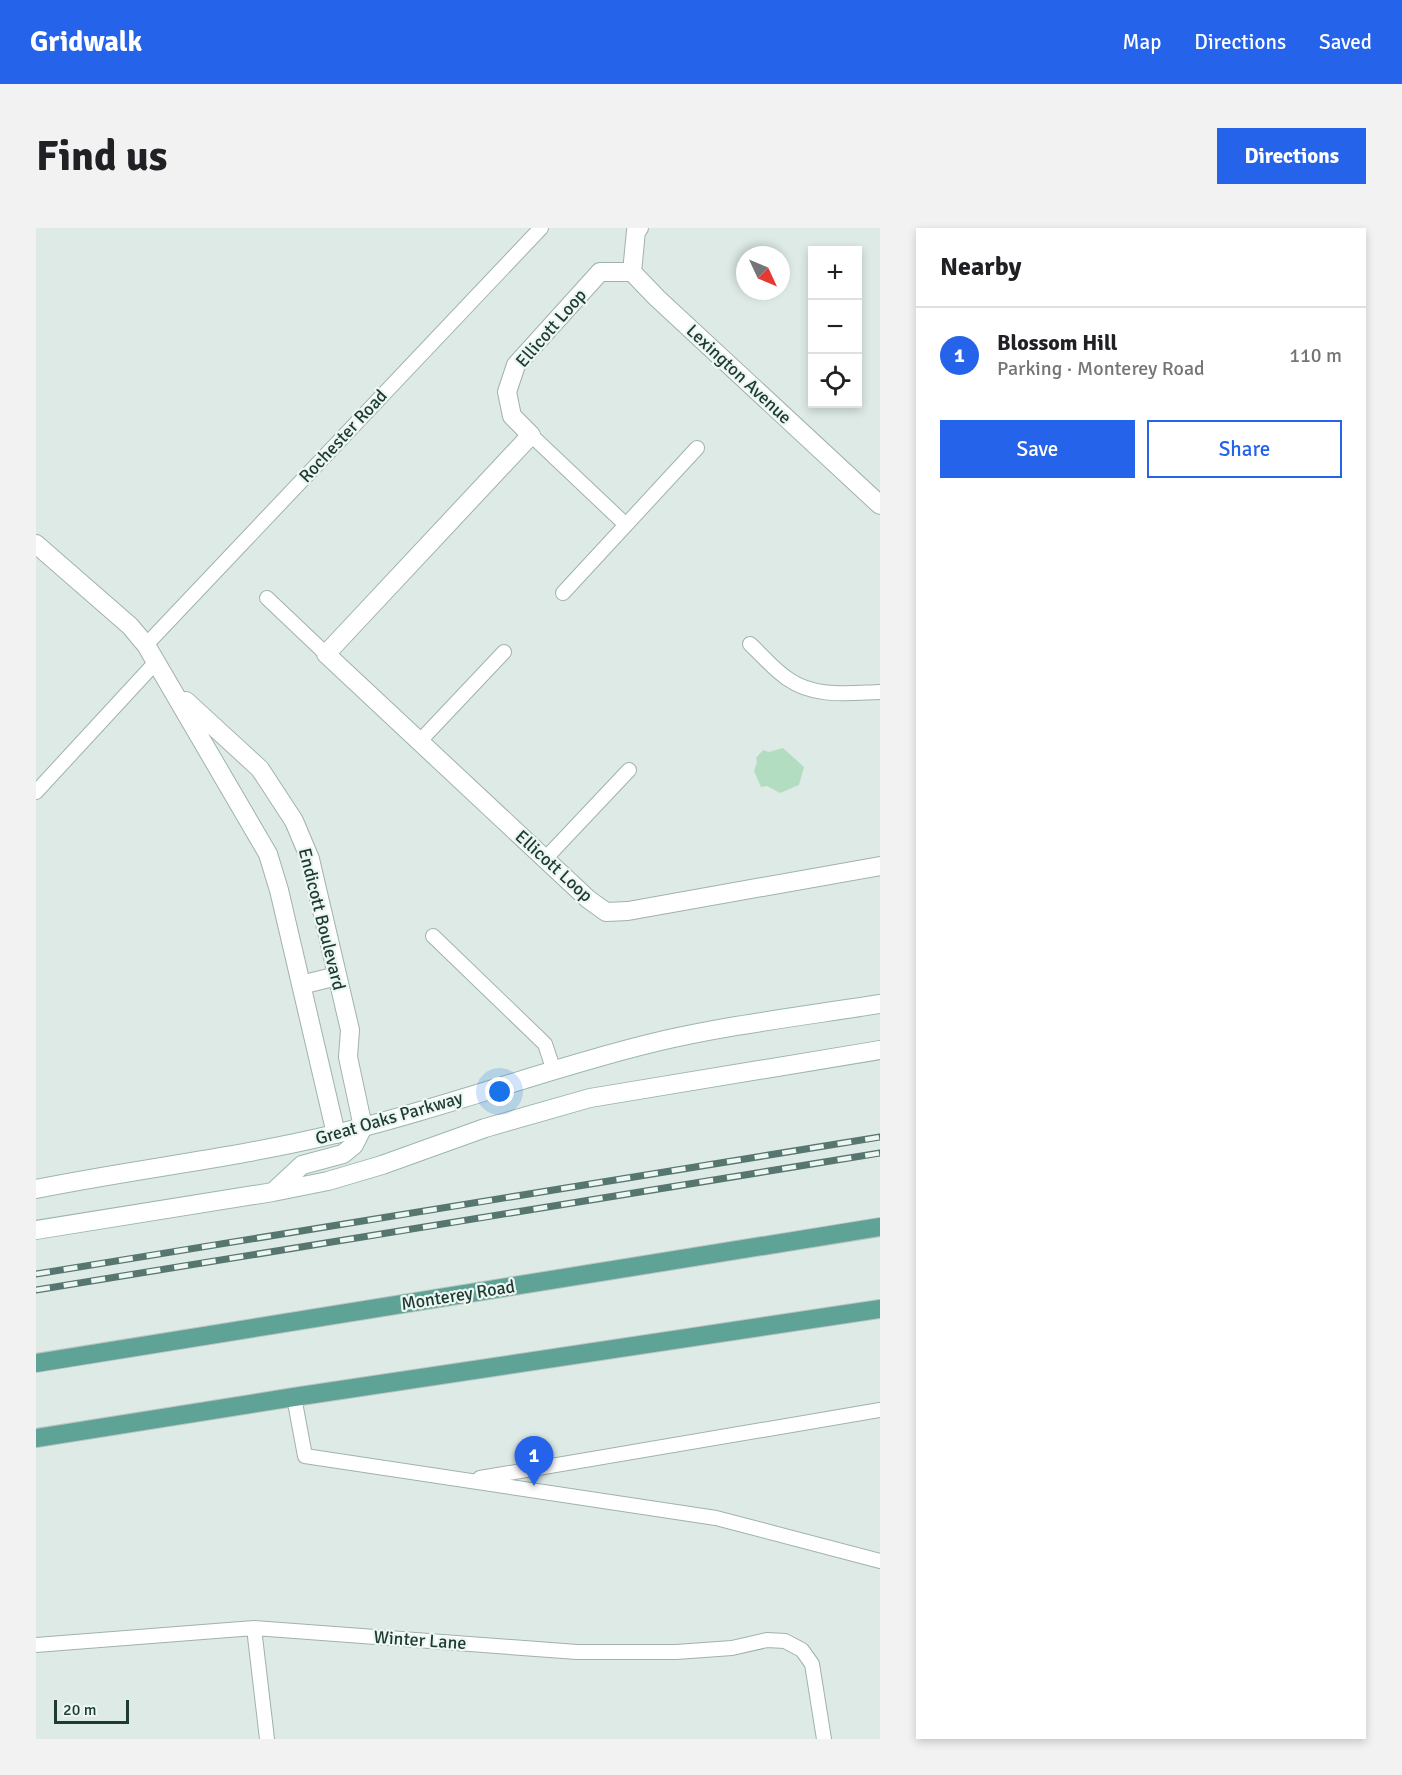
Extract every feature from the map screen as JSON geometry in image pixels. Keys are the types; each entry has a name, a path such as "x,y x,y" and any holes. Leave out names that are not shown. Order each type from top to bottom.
{"main road":[{"name":"Monterey Road","path":"36,1363 880,1227"},
{"path":"36,1438 880,1309"}],"street":[{"path":"632,272 636,231 639,228"},
{"name":"Ellicott Loop","path":"531,435 514,419 507,392 516,366 600,272 632,272"},
{"name":"Lexington Avenue","path":"632,272 657,298 880,505"},
{"path":"326,654 531,435"},
{"name":"Endicott Boulevard","path":"36,544 130,626 146,645 268,854 279,890 336,1134"},
{"name":"Ellicott Loop","path":"326,654 588,899 606,912 628,911 880,866"},
{"name":"Endicott Boulevard","path":"171,688 261,770 294,821 310,859 338,976 350,1030 348,1057 363,1127"},
{"path":"302,985 338,976"},
{"name":"Great Oaks Parkway","path":"36,1189 336,1134 665,1040 880,1004"},
{"name":"Great Oaks Parkway","path":"36,1230 328,1181 382,1165 485,1128 590,1098 880,1050"},
{"path":"273,1192 302,1165 343,1155 354,1145 363,1127"}],"lane":[{"name":"Rochester Road","path":"146,645 541,228"},
{"path":"531,435 626,525"},
{"path":"563,593 697,448"},
{"name":"Ellicott Loop","path":"267,598 326,654"},
{"path":"750,644 787,679 802,688 837,694 880,692"},
{"path":"419,742 504,652"},
{"path":"36,792 156,662"},
{"path":"545,859 629,770"},
{"path":"433,936 545,1044 554,1071"},
{"path":"294,1397 305,1456 716,1518 880,1561"},
{"path":"468,1480 880,1410"},
{"path":"254,1628 267,1739"},
{"name":"Winter Lane","path":"36,1645 254,1628 577,1652 676,1652 732,1648 767,1640 785,1641 802,1650 812,1664 824,1739"}],"green space":[{"path":"783,748 804,767 799,785 780,793 767,786 761,787 754,771 756,758 763,750 769,752"}],"railway":[{"path":"36,1274 880,1137"},
{"path":"36,1290 880,1153"}],"place":[{"name":"Blossom Hill","path":"534,1486"}]}
